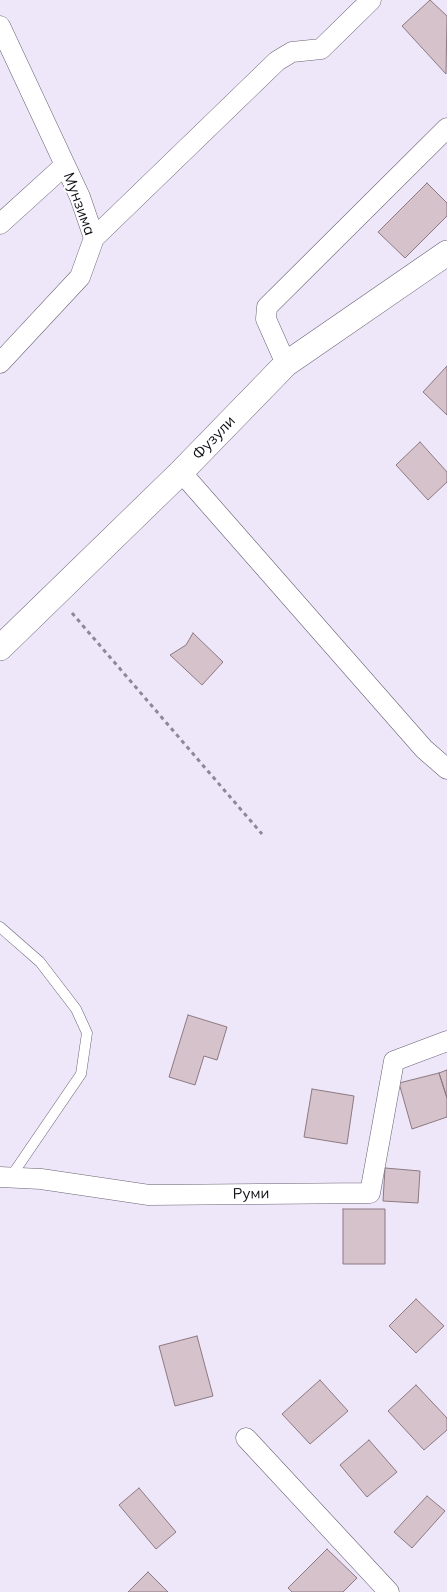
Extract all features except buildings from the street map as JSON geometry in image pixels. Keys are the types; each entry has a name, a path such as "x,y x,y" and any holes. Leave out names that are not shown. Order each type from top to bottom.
{"street":[{"path":"94,238 277,61 292,52 321,49 371,0"},
{"name":"Мунзима","path":"0,26 80,197 94,238 80,277 0,363"},
{"path":"286,364 266,319 267,307 447,128"},
{"path":"0,224 65,165"},
{"name":"Фузули","path":"0,648 181,472 286,364 447,253"},
{"path":"181,472 418,742 447,769"},
{"name":"Руми","path":"5,1177 41,1179 149,1196 370,1193 394,1061 447,1041"},
{"path":"246,1438 389,1592"}],"lane":[{"path":"0,927 40,962 76,1009 87,1033 81,1074 5,1177"}],"path":[{"path":"56,594 262,834"}]}
